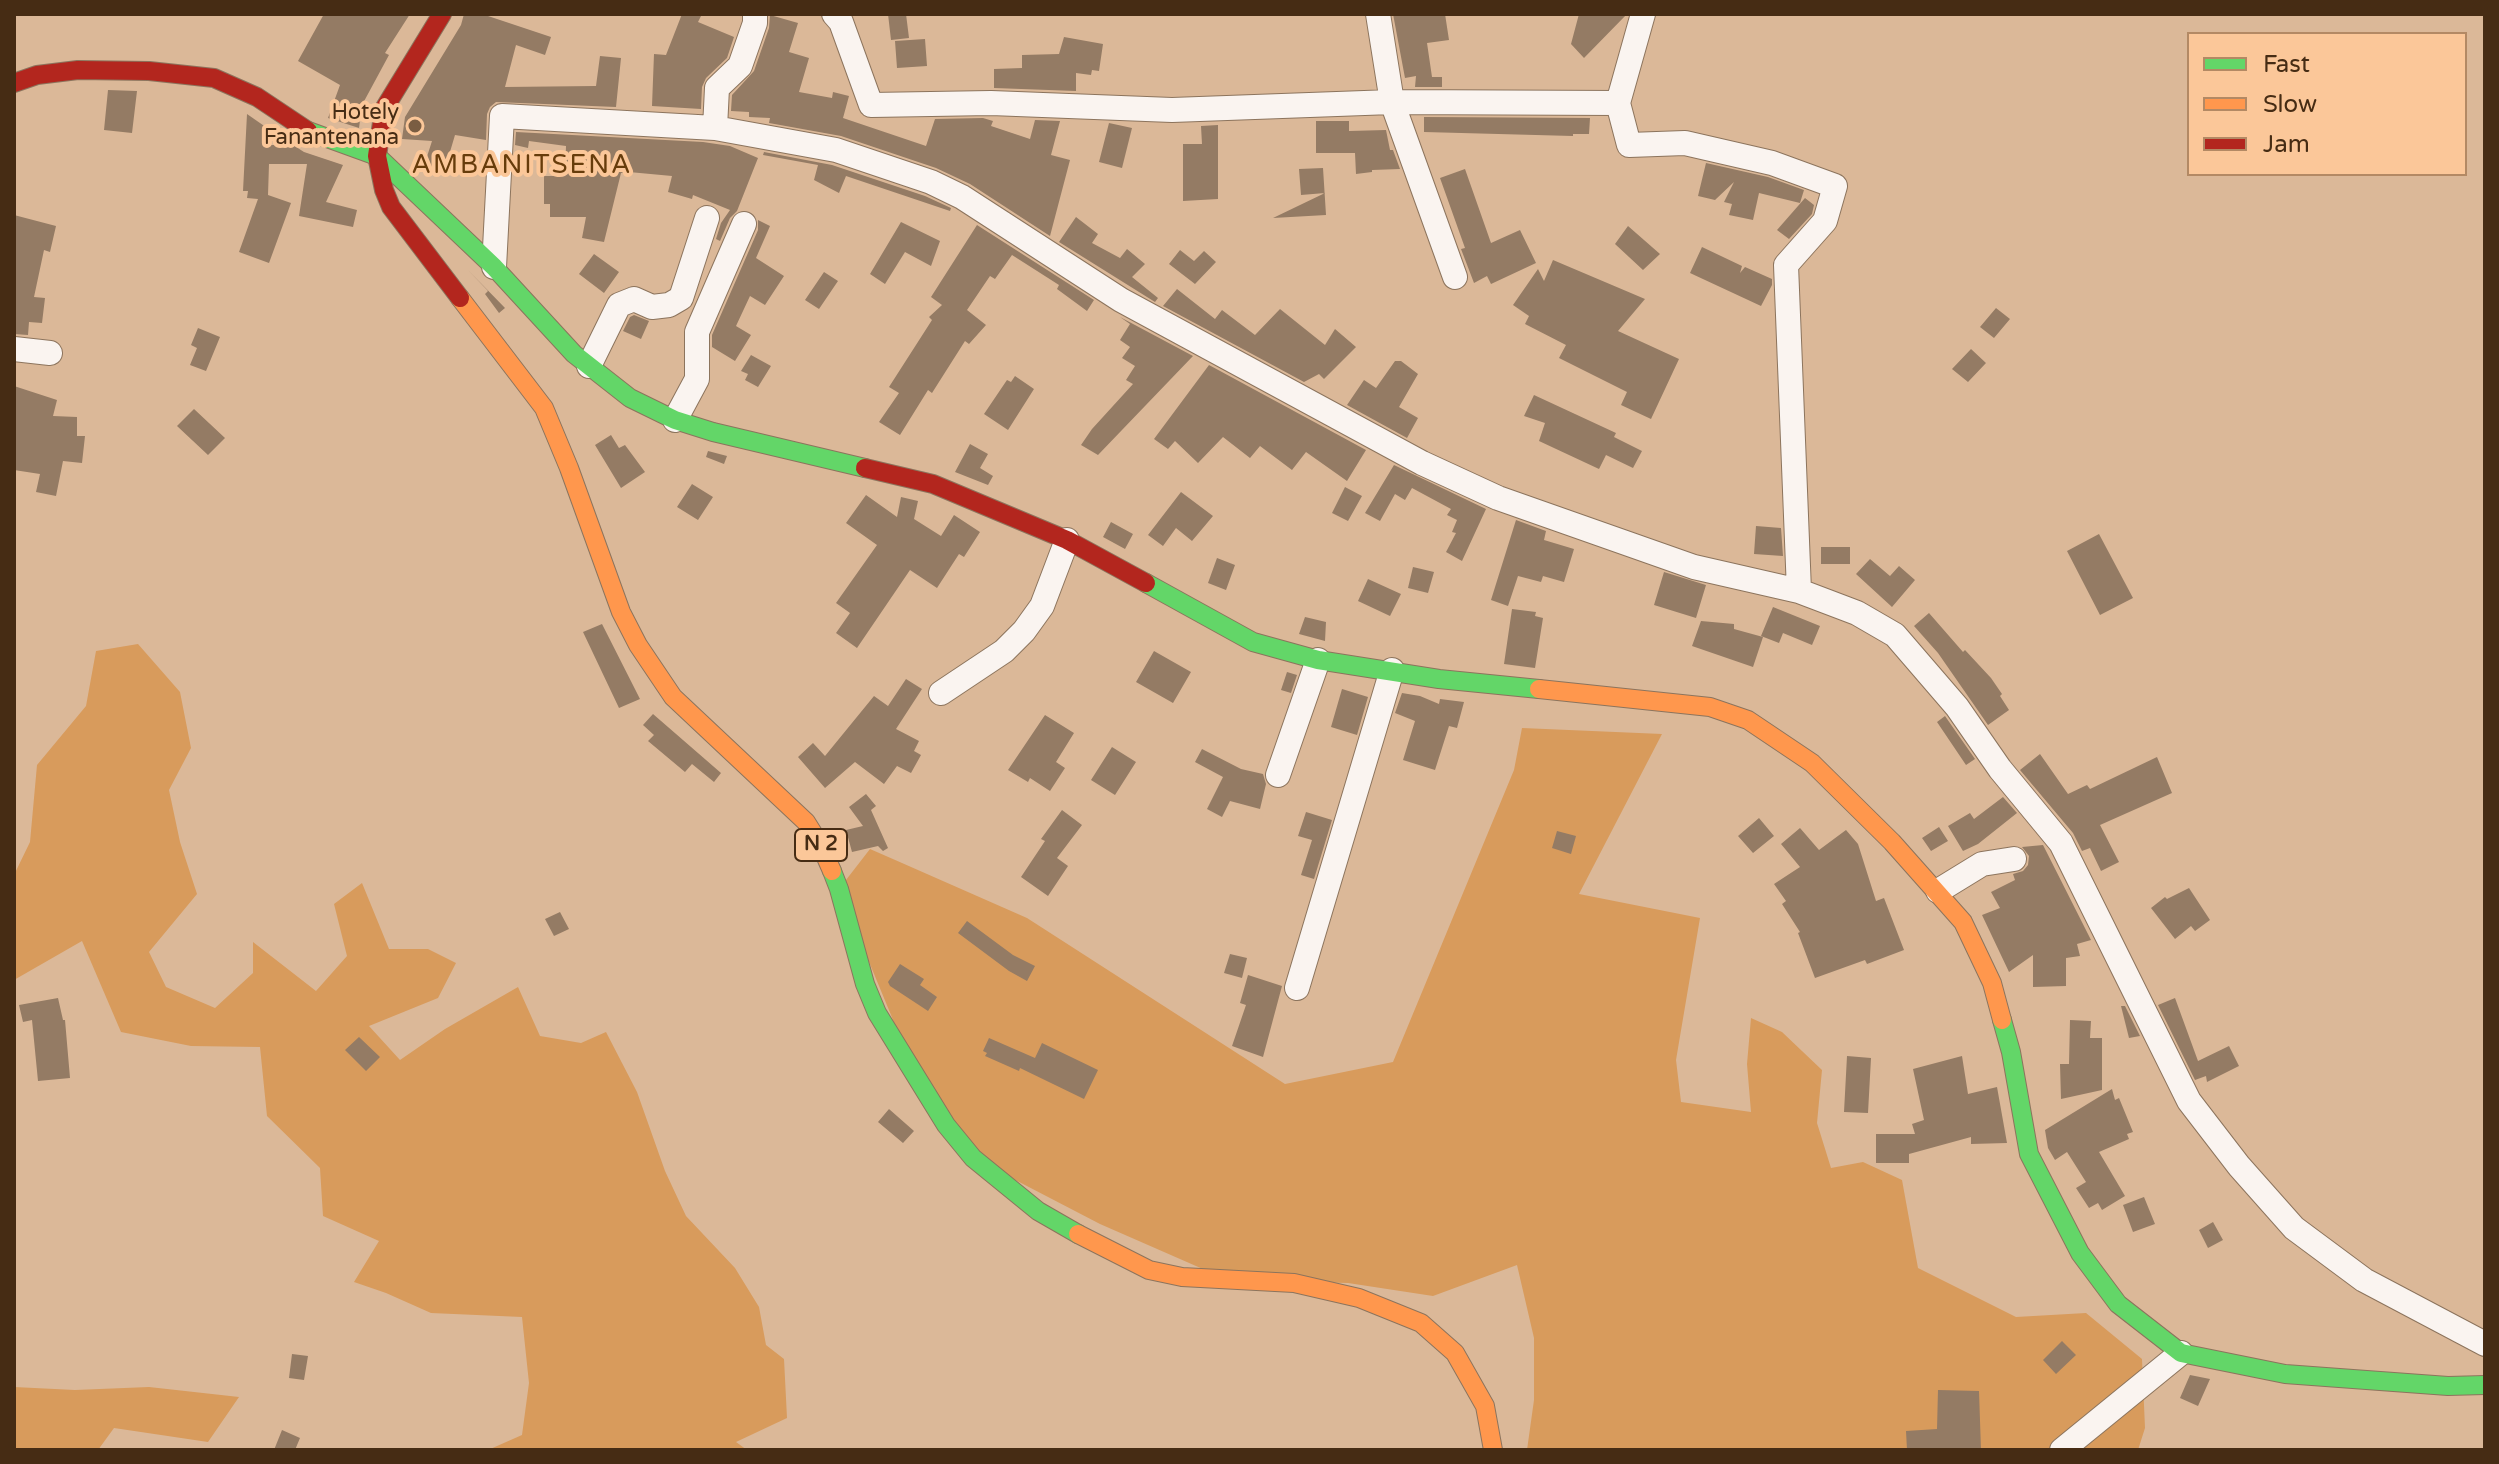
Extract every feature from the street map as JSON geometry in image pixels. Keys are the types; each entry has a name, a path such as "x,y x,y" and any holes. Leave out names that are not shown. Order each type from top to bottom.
{"street":[{"name":"N 2","path":"442,14 384,109 377,156 391,207 544,408 621,612 638,645 673,697 806,822 821,846 839,889 865,984 877,1013 946,1125 973,1158 1038,1211 1149,1270 1182,1277 1294,1283 1359,1298 1421,1323 1455,1353 1485,1406 1493,1450"},
{"path":"715,128 717,88 740,66 755,23 755,14"},
{"path":"834,14 841,22 871,105 991,103 1172,110 1392,102 1618,103"},
{"path":"1378,14 1392,102 1455,277"},
{"path":"1643,14 1618,103 1629,145 1685,143 1772,163 1835,186 1825,221 1786,265 1799,591"},
{"path":"14,83 37,75 78,70 149,71 214,78 257,97 311,133 377,156 494,267 574,354 630,398 675,420 713,432 933,484 1067,540 1253,642 1318,660 1439,679 1683,703 1710,707 1748,720 1812,763 1938,891 1963,922 1992,983 2011,1052 2029,1154 2080,1253 2118,1304 2181,1353 2285,1374 2448,1386 2485,1385"},
{"path":"494,267 502,116 715,128 836,150 931,182 962,197 1121,300 1434,469 1498,498 1640,549 1694,567 1799,591 1857,613 1895,635 1957,707 2000,769 2061,843 2189,1101 2239,1166 2294,1228 2364,1280 2485,1344"},
{"path":"589,366 619,305 634,299 652,307 661,306 681,298 707,218"},
{"path":"675,420 697,379 697,332 744,224"},
{"path":"14,349 50,353"},
{"path":"941,693 1004,651 1024,631 1042,606 1067,540"},
{"path":"1278,775 1318,660"},
{"path":"1297,988 1392,670"},
{"path":"1938,891 1982,864 2014,859"},
{"path":"2062,1450 2181,1353"}],"shaded area":[{"path":"138,644 180,692 191,748 169,790 180,842 197,894 149,952 166,987 215,1008 253,973 253,942 316,991 347,956 334,904 362,883 389,949 428,949 456,963 438,998 369,1026 400,1060 445,1029 518,987 540,1036 581,1043 606,1032 637,1092 665,1171 686,1216 735,1268 759,1307 766,1345 784,1359 787,1418 736,1442 747,1450 488,1450 522,1435 529,1383 522,1317 431,1313 354,1282 379,1241 323,1216 320,1168 267,1116 260,1047 191,1046 121,1032 82,941 14,980 14,875 30,842 37,765 86,706 96,651"},
{"path":"1522,728 1662,734 1579,894 1700,918 1676,1060 1681,1102 1751,1112 1747,1064 1751,1018 1782,1032 1822,1070 1817,1123 1831,1168 1863,1162 1902,1180 1918,1268 2016,1317 2086,1313 2142,1359 2145,1428 2138,1450 1527,1450 1534,1400 1534,1338 1517,1265 1433,1296 1348,1283 1228,1280 1100,1224 973,1158 917,1078 839,889 870,849 1027,918 1285,1084 1393,1062 1514,770"},
{"path":"14,1387 75,1390 149,1387 239,1397 208,1442 114,1428 98,1450 14,1450"}],"building":[{"path":"324,14 410,14 385,53 389,55 362,105 359,128 328,118 340,85 298,61"},
{"path":"464,14 482,14 551,37 545,55 516,45 505,87 596,86 600,56 621,58 616,107 496,102 487,114 486,140 455,135 444,172 424,166 432,141 402,139 405,117 461,25"},
{"path":"682,14 702,14 698,22 734,37 727,58 706,78 702,87 701,109 652,106 654,54 666,55"},
{"path":"888,14 906,14 909,38 891,40"},
{"path":"1393,14 1445,14 1449,40 1427,43 1432,77 1442,77 1442,87 1415,87 1416,76 1405,78"},
{"path":"1579,14 1627,14 1584,58 1571,44"},
{"path":"770,15 798,23 789,52 809,58 799,92 832,98 833,92 849,96 843,118 926,146 935,119 983,118 993,121 991,126 1030,139 1035,120 1060,121 1051,155 1070,160 1050,236 970,184 936,168 841,136 769,123 770,118 749,117 749,112 731,111 732,95 754,71 769,28"},
{"path":"1064,37 1103,44 1099,71 1092,70 1091,75 1076,73 1076,91 994,88 994,69 1022,68 1022,55 1059,54"},
{"path":"925,39 927,66 897,68 895,41"},
{"path":"108,90 137,91 132,133 104,130"},
{"path":"247,114 270,130 269,145 293,145 304,152 343,165 326,202 357,210 353,227 299,216 307,164 269,164 268,195 291,203 269,263 239,252 258,199 247,198 248,191 243,191"},
{"path":"1424,117 1590,118 1589,134 1573,136 1424,132"},
{"path":"1316,121 1349,121 1349,131 1386,130 1390,150 1393,150 1400,169 1356,174 1355,153 1316,153"},
{"path":"1109,123 1132,128 1122,168 1099,162"},
{"path":"1218,125 1218,199 1183,201 1183,144 1202,144 1201,126"},
{"path":"516,132 703,142 730,146 758,158 737,211 730,218 720,241 716,239 721,223 730,210 693,195 692,199 668,192 672,176 629,172 621,173 604,242 582,238 586,217 550,217 550,204 544,204 544,176 565,176 566,146 529,141 528,148 515,145"},
{"path":"764,152 832,165 925,196 951,208 950,211 846,176 839,193 814,180 818,165 763,155"},
{"path":"1706,163 1768,177 1804,190 1800,203 1759,193 1753,220 1729,215 1732,204 1724,202 1734,182 1715,200 1698,196"},
{"path":"1323,168 1325,193 1301,195 1299,169"},
{"path":"1465,169 1491,243 1520,230 1536,263 1491,284 1487,276 1474,283 1440,178"},
{"path":"1325,193 1326,215 1273,218"},
{"path":"1805,198 1814,205 1812,214 1789,239 1777,230"},
{"path":"14,215 56,226 50,252 44,250 34,297 45,298 42,323 29,322 28,335 14,334"},
{"path":"1076,217 1098,234 1092,243 1120,258 1127,249 1145,264 1132,277 1158,298 1155,302 1059,242"},
{"path":"758,220 770,226 756,258 784,276 765,305 750,296 736,326 751,335 735,361 712,347 712,335 758,230"},
{"path":"901,222 940,241 931,266 905,252 885,284 870,274"},
{"path":"977,225 1094,300 1087,311 1057,289 1059,285 1012,255 995,279 990,276 967,310 986,325 969,344 965,341 932,393 928,390 900,435 879,422 899,393 889,387 932,320 929,317 942,305 931,297"},
{"path":"1628,226 1660,254 1643,270 1615,244"},
{"path":"1702,247 1742,266 1740,273 1745,267 1772,279 1761,306 1690,273"},
{"path":"1180,250 1194,261 1204,251 1216,262 1195,284 1169,264"},
{"path":"594,254 619,272 604,293 579,274"},
{"path":"1553,260 1645,299 1618,331 1679,359 1651,419 1621,405 1627,392 1559,358 1566,345 1525,324 1529,316 1513,305 1538,269 1544,281"},
{"path":"468,270 505,308 499,313 485,294 488,291"},
{"path":"824,272 838,281 819,309 805,300"},
{"path":"1177,289 1215,319 1222,310 1255,335 1280,309 1325,345 1335,329 1356,347 1324,379 1319,374 1304,382 1163,306"},
{"path":"1996,308 2010,319 1994,338 1980,327"},
{"path":"634,315 649,321 641,339 623,331"},
{"path":"1120,317 1193,356 1098,455 1081,445 1133,384 1126,380 1135,366 1122,358 1130,347 1120,340 1130,324"},
{"path":"198,328 220,337 206,371 190,365 197,348 191,345"},
{"path":"1971,349 1986,363 1968,382 1952,369"},
{"path":"751,355 771,366 758,387 745,380 748,374 741,371"},
{"path":"1395,361 1401,361 1418,374 1399,407 1418,418 1407,438 1347,405 1364,380 1376,388"},
{"path":"1209,365 1366,450 1347,481 1306,452 1292,470 1260,446 1250,458 1223,437 1198,463 1175,441 1168,449 1154,439"},
{"path":"1015,376 1034,389 1008,430 984,414 1007,380 1011,382"},
{"path":"14,386 57,400 53,416 77,417 77,436 85,436 82,463 63,461 56,496 36,492 40,474 14,470"},
{"path":"1534,395 1616,433 1614,437 1642,451 1633,468 1606,455 1599,469 1539,441 1545,423 1524,416"},
{"path":"194,409 225,438 208,455 177,426"},
{"path":"611,435 619,448 625,445 645,472 621,488 595,445"},
{"path":"970,444 988,454 980,468 993,476 988,485 955,472"},
{"path":"708,451 727,456 724,464 706,457"},
{"path":"1394,465 1486,509 1462,561 1446,552 1456,533 1452,532 1457,520 1447,515 1451,509 1412,488 1405,500 1395,494 1380,521 1365,513"},
{"path":"692,484 713,497 698,520 677,507"},
{"path":"1345,487 1362,496 1348,521 1332,513"},
{"path":"1181,492 1213,516 1192,541 1176,528 1163,546 1148,535"},
{"path":"866,495 897,517 901,497 918,501 914,519 941,536 954,515 980,532 964,557 959,554 937,588 910,570 857,648 836,633 850,613 836,603 877,545 846,523"},
{"path":"1516,520 1546,531 1544,540 1574,549 1564,582 1543,576 1541,582 1518,576 1508,606 1491,600"},
{"path":"1111,522 1133,534 1125,549 1103,537"},
{"path":"1756,526 1781,528 1783,556 1754,554"},
{"path":"2099,534 2133,598 2100,615 2067,551"},
{"path":"1821,547 1850,547 1850,564 1821,564"},
{"path":"1217,558 1235,565 1226,590 1208,583"},
{"path":"1870,559 1890,576 1899,566 1915,580 1892,607 1856,574"},
{"path":"1413,567 1434,572 1428,593 1408,588"},
{"path":"1664,572 1706,585 1696,618 1654,605"},
{"path":"1368,579 1401,594 1390,616 1358,601"},
{"path":"1773,607 1820,626 1812,645 1783,633 1779,643 1761,636"},
{"path":"1512,609 1536,612 1535,616 1543,618 1535,668 1504,664"},
{"path":"1929,613 1991,678 2002,694 2000,696 2009,710 1988,725 1938,653 1914,626"},
{"path":"1305,617 1326,622 1325,641 1299,634"},
{"path":"1701,621 1734,624 1734,629 1763,637 1753,667 1692,646"},
{"path":"602,624 640,699 619,708 583,632"},
{"path":"1154,651 1191,672 1173,703 1136,682"},
{"path":"1287,672 1297,675 1291,693 1281,690"},
{"path":"906,679 922,689 896,729 919,741 914,751 921,755 911,773 897,766 884,784 855,762 825,788 798,757 813,743 825,756 874,696 888,706"},
{"path":"1342,689 1368,697 1357,735 1331,727"},
{"path":"1402,693 1439,704 1440,699 1464,702 1457,728 1449,726 1435,770 1403,760 1415,721 1395,713"},
{"path":"653,714 721,773 714,782 692,764 685,772 648,741 654,735 643,725"},
{"path":"1045,715 1074,733 1056,762 1065,768 1050,791 1030,778 1028,782 1008,770"},
{"path":"1945,716 1975,759 1966,765 1937,722"},
{"path":"1112,747 1136,762 1115,795 1091,780"},
{"path":"1202,749 1241,769 1263,774 1266,784 1260,809 1230,801 1222,817 1207,809 1223,777 1195,762"},
{"path":"2040,754 2068,794 2087,785 2090,789 2157,757 2172,793 2100,825 2119,862 2101,871 2090,848 2082,851 2073,833 2020,770"},
{"path":"866,794 876,806 871,810 888,848 883,851 878,846 852,852 846,830 863,826 849,807"},
{"path":"2003,797 2017,813 1978,844 1963,851 1948,826 1970,813 1974,819"},
{"path":"1062,810 1082,825 1057,858 1068,866 1048,896 1021,877 1045,841 1041,839"},
{"path":"1306,812 1332,820 1314,879 1301,875 1312,840 1298,836"},
{"path":"1759,818 1774,836 1753,853 1738,836"},
{"path":"1939,827 1948,841 1931,851 1922,838"},
{"path":"1800,828 1819,850 1846,830 1858,844 1876,901 1884,898 1904,950 1815,978 1800,932 1782,904 1786,901 1774,884 1800,867 1781,844"},
{"path":"1557,831 1576,836 1571,854 1552,848"},
{"path":"2043,845 2091,940 2077,944 2080,956 2066,958 2066,986 2033,987 2033,955 2009,972 1982,915 2000,908 1991,892 2015,880 2013,874 2023,871 2028,865 2029,856 2022,847"},
{"path":"2189,888 2210,920 2195,931 2191,926 2175,939 2151,908 2165,897 2167,899"},
{"path":"560,912 569,929 554,936 545,919"},
{"path":"967,921 1013,955 1035,966 1027,981 958,933"},
{"path":"1230,954 1247,958 1242,978 1224,973"},
{"path":"900,964 924,979 920,985 937,997 928,1011 890,986 888,982"},
{"path":"1248,975 1282,986 1263,1057 1232,1046 1246,1005 1240,1003"},
{"path":"58,998 65,1020 70,1078 38,1081 32,1020 23,1022 19,1005"},
{"path":"2175,998 2198,1061 2229,1046 2239,1066 2207,1082 2206,1076 2195,1080 2158,1005"},
{"path":"2121,1006 2125,1006 2140,1036 2129,1038"},
{"path":"2070,1020 2091,1021 2090,1038 2102,1038 2102,1090 2061,1099 2060,1064 2069,1064"},
{"path":"359,1037 380,1057 366,1071 345,1050"},
{"path":"989,1038 1035,1058 1042,1043 1098,1070 1084,1099 1020,1068 1019,1071 985,1056 987,1053 983,1051"},
{"path":"1847,1056 1871,1058 1868,1113 1844,1112"},
{"path":"1962,1056 1968,1094 1997,1087 2007,1143 1971,1144 1971,1137 1909,1154 1909,1163 1876,1163 1876,1134 1915,1134 1912,1124 1924,1120 1913,1069"},
{"path":"2112,1089 2133,1132 2127,1134 2129,1139 2099,1152 2125,1196 2102,1210 2098,1203 2089,1208 2076,1188 2086,1182 2067,1152 2055,1160 2048,1148 2045,1130"},
{"path":"889,1109 914,1131 903,1143 878,1122"},
{"path":"2144,1197 2155,1224 2133,1232 2123,1205"},
{"path":"2213,1222 2223,1240 2208,1248 2199,1230"},
{"path":"2062,1341 2076,1355 2056,1374 2043,1360"},
{"path":"292,1354 308,1356 304,1380 289,1378"},
{"path":"2190,1375 2210,1379 2198,1406 2180,1398"},
{"path":"1938,1390 1979,1391 1981,1450 1907,1450 1906,1431 1937,1429"},
{"path":"282,1430 300,1438 295,1450 274,1450"}],"traffic: fast":[{"path":"308,131 377,156 494,267 574,354 630,398 675,420 713,432 865,468"},
{"path":"1146,583 1253,642 1318,660 1439,679 1539,689"},
{"path":"832,871 865,984 877,1013 946,1125 973,1158 1038,1211 1078,1234"},
{"path":"2002,1020 2011,1052 2029,1154 2080,1253 2118,1304 2181,1353 2285,1374 2448,1386 2485,1385"}],"traffic: slow":[{"path":"460,298 544,408 621,612 638,645 673,697 806,822 832,871"},
{"path":"1539,689 1710,707 1748,720 1812,763 1892,842 1963,922 1992,983 2002,1020"},
{"path":"1078,1234 1149,1270 1182,1277 1294,1283 1359,1298 1421,1323 1455,1353 1485,1406 1493,1450"}],"traffic: jam":[{"path":"442,14 384,109 377,156 391,207 460,298"},
{"path":"14,83 37,75 78,70 149,71 214,78 257,97 308,131"},
{"path":"865,468 933,484 1067,540 1146,583"}],"place":[{"name":"Hotely Fanantenana","path":"415,126"}],"district":[{"name":"AMBANITSENA","path":"522,166"}]}
